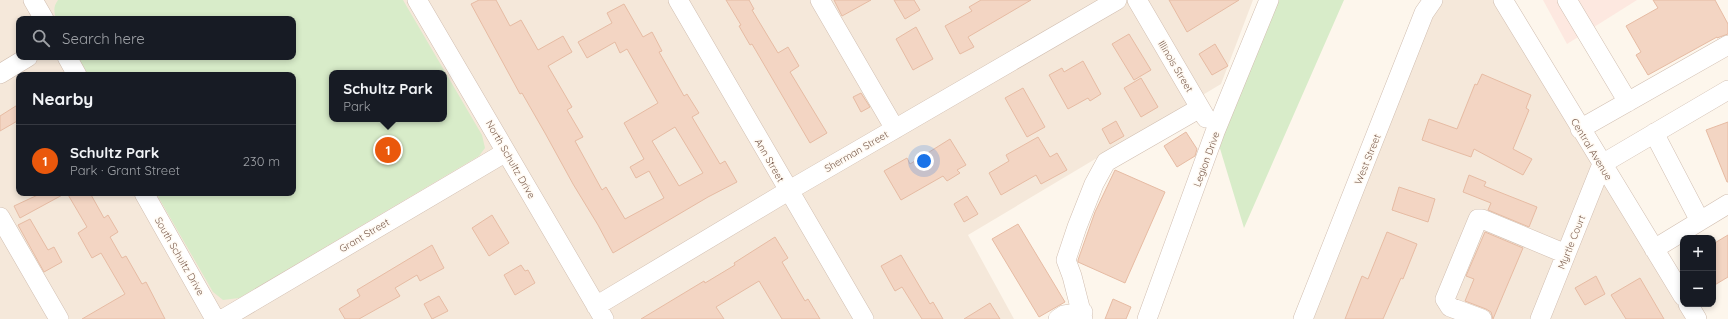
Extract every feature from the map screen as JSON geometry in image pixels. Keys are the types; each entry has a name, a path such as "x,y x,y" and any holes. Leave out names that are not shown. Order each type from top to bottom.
{"street":[{"name":"North Schultz Drive","path":"417,0 600,312"},
{"name":"Ann Street","path":"678,0 864,319"},
{"path":"820,0 895,129"},
{"name":"Sherman Street","path":"600,312 788,191 1117,0"},
{"name":"Illinois Street","path":"1137,0 1215,132"},
{"name":"Legion Drive","path":"1147,319 1215,132 1269,0"},
{"name":"West Street","path":"1303,319 1424,12 1433,0"},
{"name":"Central Avenue","path":"1503,0 1580,129 1680,291"},
{"path":"1567,0 1628,102"},
{"path":"1580,129 1728,45"},
{"path":"0,74 23,60"},
{"path":"69,60 75,72"},
{"path":"1602,164 1728,90"},
{"path":"1058,319 1064,315 1083,316 1066,260 1094,184 1106,162 1200,108"},
{"path":"1654,133 1700,221"},
{"name":"Grant Street","path":"223,319 506,152"},
{"name":"Myrtle Court","path":"1540,319 1602,164"},
{"name":"South Schultz Drive","path":"146,196 215,319"},
{"path":"1654,249 1728,204"},
{"path":"0,217 59,319"},
{"path":"1482,319 1450,306 1445,299 1478,219 1482,219 1566,254"},
{"path":"1690,307 1697,319"}],"shaded area":[{"path":"0,0 1253,0 1221,84 968,235 1014,319 0,319"},
{"path":"1433,0 1504,0 1680,291 1680,307 1690,307 1697,319 1301,319"},
{"path":"1543,0 1637,0 1567,44"}],"green space":[{"path":"58,0 403,0 444,70 329,70 329,122 447,122 447,75 482,135 485,148 479,156 239,298 223,300 213,292 158,196 296,196 296,72 86,72 80,60 296,60 296,16 55,16 55,5"},
{"path":"1269,0 1344,0 1244,228 1215,132"}],"building":[{"path":"479,0 496,0 510,26 521,20 538,50 563,36 572,52 548,66 572,107 567,110 583,137 575,141 602,190 606,187 625,219 664,198 649,171 636,178 630,167 644,159 624,123 658,103 627,49 620,53 615,42 587,58 578,42 612,23 607,13 624,4 643,37 652,32 662,51 659,52 684,96 687,94 699,113 692,117 720,164 725,161 737,182 708,197 613,253 522,93 520,94 471,4","holes":["675,127 703,173 679,186 652,141"]},
{"path":"726,0 749,0 754,9 752,10 778,53 788,47 799,66 790,72 827,133 810,143 752,44 750,45 739,26 741,25"},
{"path":"834,0 871,0 842,16"},
{"path":"894,0 914,0 920,10 905,19"},
{"path":"981,0 1031,0 968,37 974,47 960,54 945,26 972,11 969,7"},
{"path":"1169,0 1239,0 1187,32"},
{"path":"1653,0 1715,0 1728,24 1728,34 1717,37 1648,75 1636,55 1641,52 1626,26 1658,8"},
{"path":"916,27 933,59 913,70 896,39"},
{"path":"1129,34 1151,70 1134,80 1112,44"},
{"path":"1215,44 1228,66 1212,75 1199,54"},
{"path":"1083,61 1101,94 1090,101 1088,98 1068,109 1049,75 1062,68 1064,72"},
{"path":"1482,74 1531,95 1526,108 1529,110 1513,149 1532,159 1523,175 1474,149 1471,157 1422,140 1429,119 1457,129 1475,84 1477,85"},
{"path":"1141,78 1158,107 1141,117 1124,88"},
{"path":"1023,88 1045,127 1027,137 1005,98"},
{"path":"861,93 870,107 861,112 853,97"},
{"path":"16,106 16,122 0,131 0,116"},
{"path":"1116,121 1124,136 1110,144 1102,129"},
{"path":"1728,122 1728,182 1727,182 1706,130"},
{"path":"1186,132 1197,149 1195,156 1177,167 1164,146"},
{"path":"1038,137 1050,157 1057,153 1067,170 1041,184 1036,175 1001,195 989,173 1009,161 1006,155"},
{"path":"950,139 966,165 957,170 960,173 947,181 943,176 901,200 884,171 907,158 910,164"},
{"path":"1115,170 1165,192 1125,283 1078,262 1095,212"},
{"path":"1469,175 1486,182 1484,186 1537,207 1529,227 1488,210 1491,203 1463,192"},
{"path":"1399,187 1435,199 1428,222 1392,210"},
{"path":"36,196 60,196 20,218 14,206"},
{"path":"69,196 92,196 104,218 108,215 118,232 110,237 122,258 126,256 142,284 146,282 165,319 82,319 125,294 101,253 92,258 78,233 87,227"},
{"path":"967,196 978,214 964,222 954,204"},
{"path":"492,215 509,243 489,256 472,228"},
{"path":"30,219 48,250 54,247 62,262 44,272 18,225"},
{"path":"1018,224 1065,302 1039,317 992,239"},
{"path":"1387,232 1417,244 1403,279 1401,278 1383,319 1345,319 1362,276 1368,279"},
{"path":"1485,232 1523,248 1493,319 1491,312 1465,301 1474,279 1466,276"},
{"path":"1728,235 1728,277 1716,284 1716,271 1716,242"},
{"path":"775,237 788,258 782,262 805,301 808,299 820,319 782,319 759,281 716,307 724,319 641,319 704,281 705,283 735,265 734,263"},
{"path":"432,245 444,268 420,281 417,275 395,288 400,296 359,319 345,319 339,309 360,296 357,290"},
{"path":"901,255 930,304 933,302 943,319 922,319 902,287 895,291 881,266"},
{"path":"521,265 525,271 528,270 535,283 515,295 504,275"},
{"path":"1596,276 1605,294 1585,305 1575,288"},
{"path":"1640,278 1664,319 1626,319 1611,295"},
{"path":"439,296 448,311 432,319 424,304"},
{"path":"1113,299 1131,307 1126,319 1105,319"},
{"path":"990,303 1000,319 964,319"}],"place":[{"name":"Schultz Park","path":"388,150"}]}
